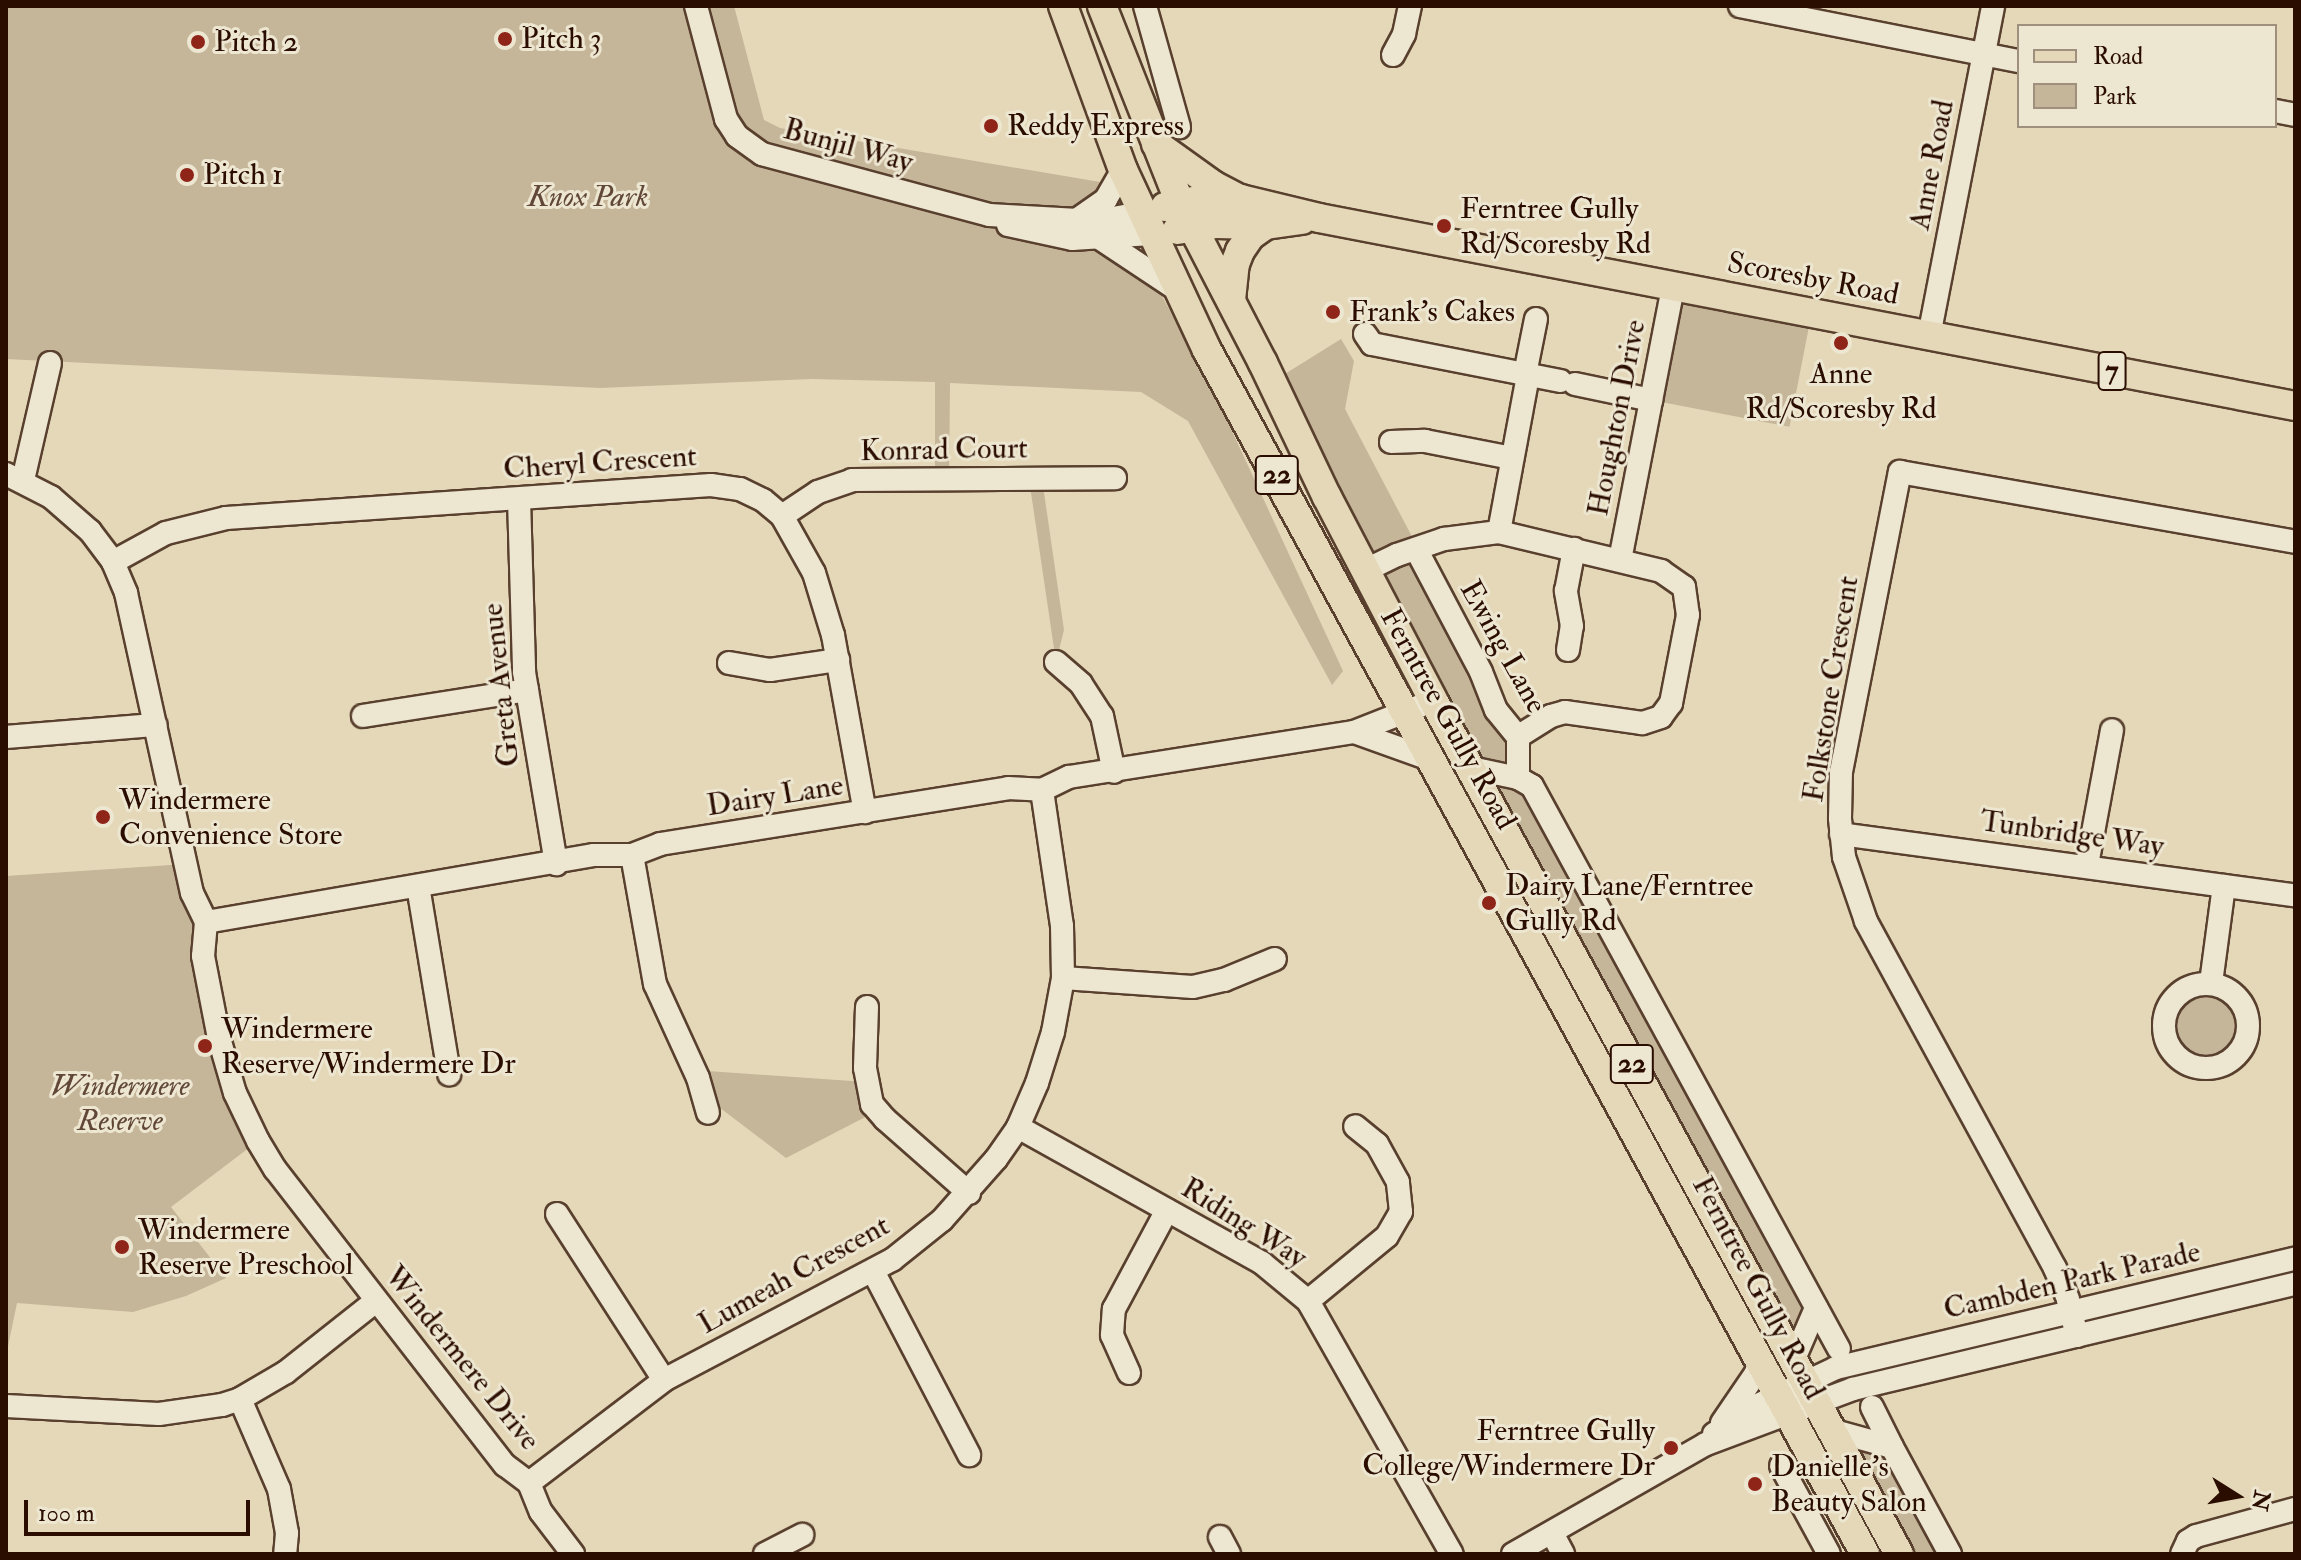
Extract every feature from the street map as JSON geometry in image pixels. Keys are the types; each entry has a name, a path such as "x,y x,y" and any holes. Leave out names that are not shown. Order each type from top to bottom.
{"main road":[{"name":"Ferntree Gully Road","path":"1063,6 1123,170 1176,289 1865,1554"},
{"name":"Ferntree Gully Road","path":"1102,6 1186,216 1366,570 1433,700 1899,1554"},
{"path":"1156,144 1213,185 1241,199"},
{"name":"Scoresby Road","path":"1186,216 1241,199 1319,218 2295,406"},
{"name":"Scoresby Road","path":"1186,216 1215,224 1266,225 1319,218"},
{"name":"7","path":"1147,224 1186,216"},
{"path":"1231,300 1235,264 1240,251 1250,236 1266,225"}],"street":[{"name":"Bunjil Way","path":"696,6 726,119 737,136 752,149 773,158 989,215 1075,221 1113,219 1147,224"},
{"path":"1145,6 1179,127"},
{"path":"1393,55 1404,34 1410,6"},
{"path":"1740,6 2017,61"},
{"name":"Anne Road","path":"1929,336 1993,6"},
{"path":"1075,221 1106,199 1123,170"},
{"name":"Bunjil Way","path":"989,215 1006,225 1039,235 1101,239 1147,224"},
{"path":"1101,239 1176,289"},
{"name":"Houghton Drive","path":"1620,560 1673,287"},
{"path":"1499,532 1536,319"},
{"path":"1365,334 1372,344 1651,400"},
{"path":"14,477 50,363"},
{"path":"1391,442 1425,441 1512,458"},
{"name":"Folkstone Crescent","path":"2077,1336 2055,1268 1866,921 1849,879 1841,834 1841,772 1900,472 2295,542"},
{"name":"Windermere Drive","path":"14,477 77,518 113,562 135,624 192,893 206,922 202,950 212,1006 228,1074 244,1113 275,1169 505,1465 529,1483 541,1512 573,1554"},
{"name":"Konrad Court","path":"782,516 818,492 852,480 1115,478"},
{"name":"Cheryl Crescent","path":"113,562 151,539 209,521 724,486 763,500 782,516 795,534 814,573 838,660 865,812"},
{"name":"Greta Avenue","path":"519,499 527,690 556,864"},
{"path":"1366,570 1458,536 1499,532 1668,574 1686,593 1688,615 1668,708 1657,720 1642,723 1559,713 1518,737"},
{"name":"Ewing Lane","path":"1416,549 1481,672 1496,710 1518,737 1518,778"},
{"path":"1568,650 1572,626 1566,591 1574,549"},
{"path":"729,663 770,670 838,660"},
{"path":"1056,662 1081,684 1102,716 1114,772"},
{"path":"363,716 527,690"},
{"name":"Dairy Lane","path":"206,922 609,854 632,855 660,844 1008,788 1042,790 1069,777 1354,732 1433,700"},
{"path":"6,737 156,725"},
{"path":"2087,865 2112,730"},
{"name":"Dairy Lane","path":"1354,732 1432,760"},
{"name":"Ferntree Gully Road","path":"1471,768 1529,783 1539,799 1816,1308 1805,1381"},
{"name":"Lumeah Crescent","path":"529,1483 664,1380 873,1271 925,1235 969,1193 1018,1127 1046,1058 1063,978 1062,926 1042,790"},
{"name":"Tunbridge Way","path":"1841,834 2295,895"},
{"path":"632,855 655,984 698,1078 708,1113"},
{"path":"418,886 449,1074"},
{"path":"2211,983 2224,886"},
{"path":"1063,978 1193,987 1224,980 1275,959"},
{"path":"867,1007 865,1068 872,1104 969,1193"},
{"path":"1308,1301 1387,1236 1401,1212 1398,1182 1377,1144 1355,1126"},
{"name":"Riding Way","path":"1018,1127 1273,1271 1308,1301 1452,1554"},
{"path":"1129,1373 1112,1335 1114,1309 1167,1210"},
{"path":"557,1214 664,1380"},
{"name":"Cambden Park Parade","path":"1805,1381 1864,1361 2295,1259"},
{"path":"873,1271 969,1455"},
{"name":"Cambden Park Parade","path":"1805,1381 1872,1384 2295,1284"},
{"path":"6,1406 159,1414 206,1409 240,1399 286,1372 376,1301"},
{"path":"1816,1308 1839,1349"},
{"path":"1712,1436 1756,1373 1759,1361"},
{"path":"1864,1361 1872,1384"},
{"path":"1513,1554 1712,1436 1782,1405 1805,1381"},
{"path":"240,1399 279,1489 287,1533 285,1554"},
{"path":"1872,1407 1950,1554"},
{"name":"Ferntree Gully Road","path":"1831,1430 1892,1447"},
{"name":"Ferntree Gully Road","path":"1795,1492 1807,1448"},
{"path":"1781,1466 1829,1554"},
{"path":"2183,1541 2205,1532 2295,1509"},
{"path":"1552,1533 1563,1554"},
{"path":"765,1554 802,1535"}],"green space":[{"name":"Knox Park","path":"6,6 734,6 764,120 780,128 1100,182 1213,390 1343,671 1332,685 1188,421 1141,392 950,383 949,479 935,479 935,382 812,379 600,388 6,359"},
{"path":"1673,287 1811,314 1789,427 1651,400"},
{"path":"1341,339 1354,361 1345,409 1514,731 1518,778 1816,1308 1794,1359 1272,382"},
{"path":"1029,479 1042,479 1064,630 1056,662"},
{"name":"Windermere Reserve","path":"186,864 202,943 258,1141 171,1207 226,1278 186,1296 133,1312 17,1303 6,1356 6,876"},
{"path":"2206,984 2222,987 2236,996 2245,1010 2248,1026 2245,1042 2236,1056 2222,1065 2206,1068 2190,1065 2176,1056 2167,1042 2164,1026 2167,1010 2176,996 2190,987"},
{"path":"694,1070 866,1082 877,1111 786,1158 703,1095"},
{"path":"1831,1430 1892,1447 1950,1554 1899,1554"}],"place":[{"name":"Pitch 3","path":"505,39"},
{"name":"Pitch 2","path":"198,42"},
{"name":"Reddy Express","path":"991,126"},
{"name":"Pitch 1","path":"187,175"},
{"name":"Ferntree Gully Rd/Scoresby Rd","path":"1444,226"},
{"name":"Frank's Cakes","path":"1333,312"},
{"name":"Anne Rd/Scoresby Rd","path":"1841,343"},
{"name":"Windermere Convenience Store","path":"103,817"},
{"name":"Dairy Lane/Ferntree Gully Rd","path":"1489,903"},
{"name":"Windermere Reserve/Windermere Dr","path":"205,1046"},
{"name":"Windermere Reserve Preschool","path":"122,1247"},
{"name":"Ferntree Gully College/Windermere Dr","path":"1671,1448"},
{"name":"Danielle's Beauty Salon","path":"1755,1484"}]}
